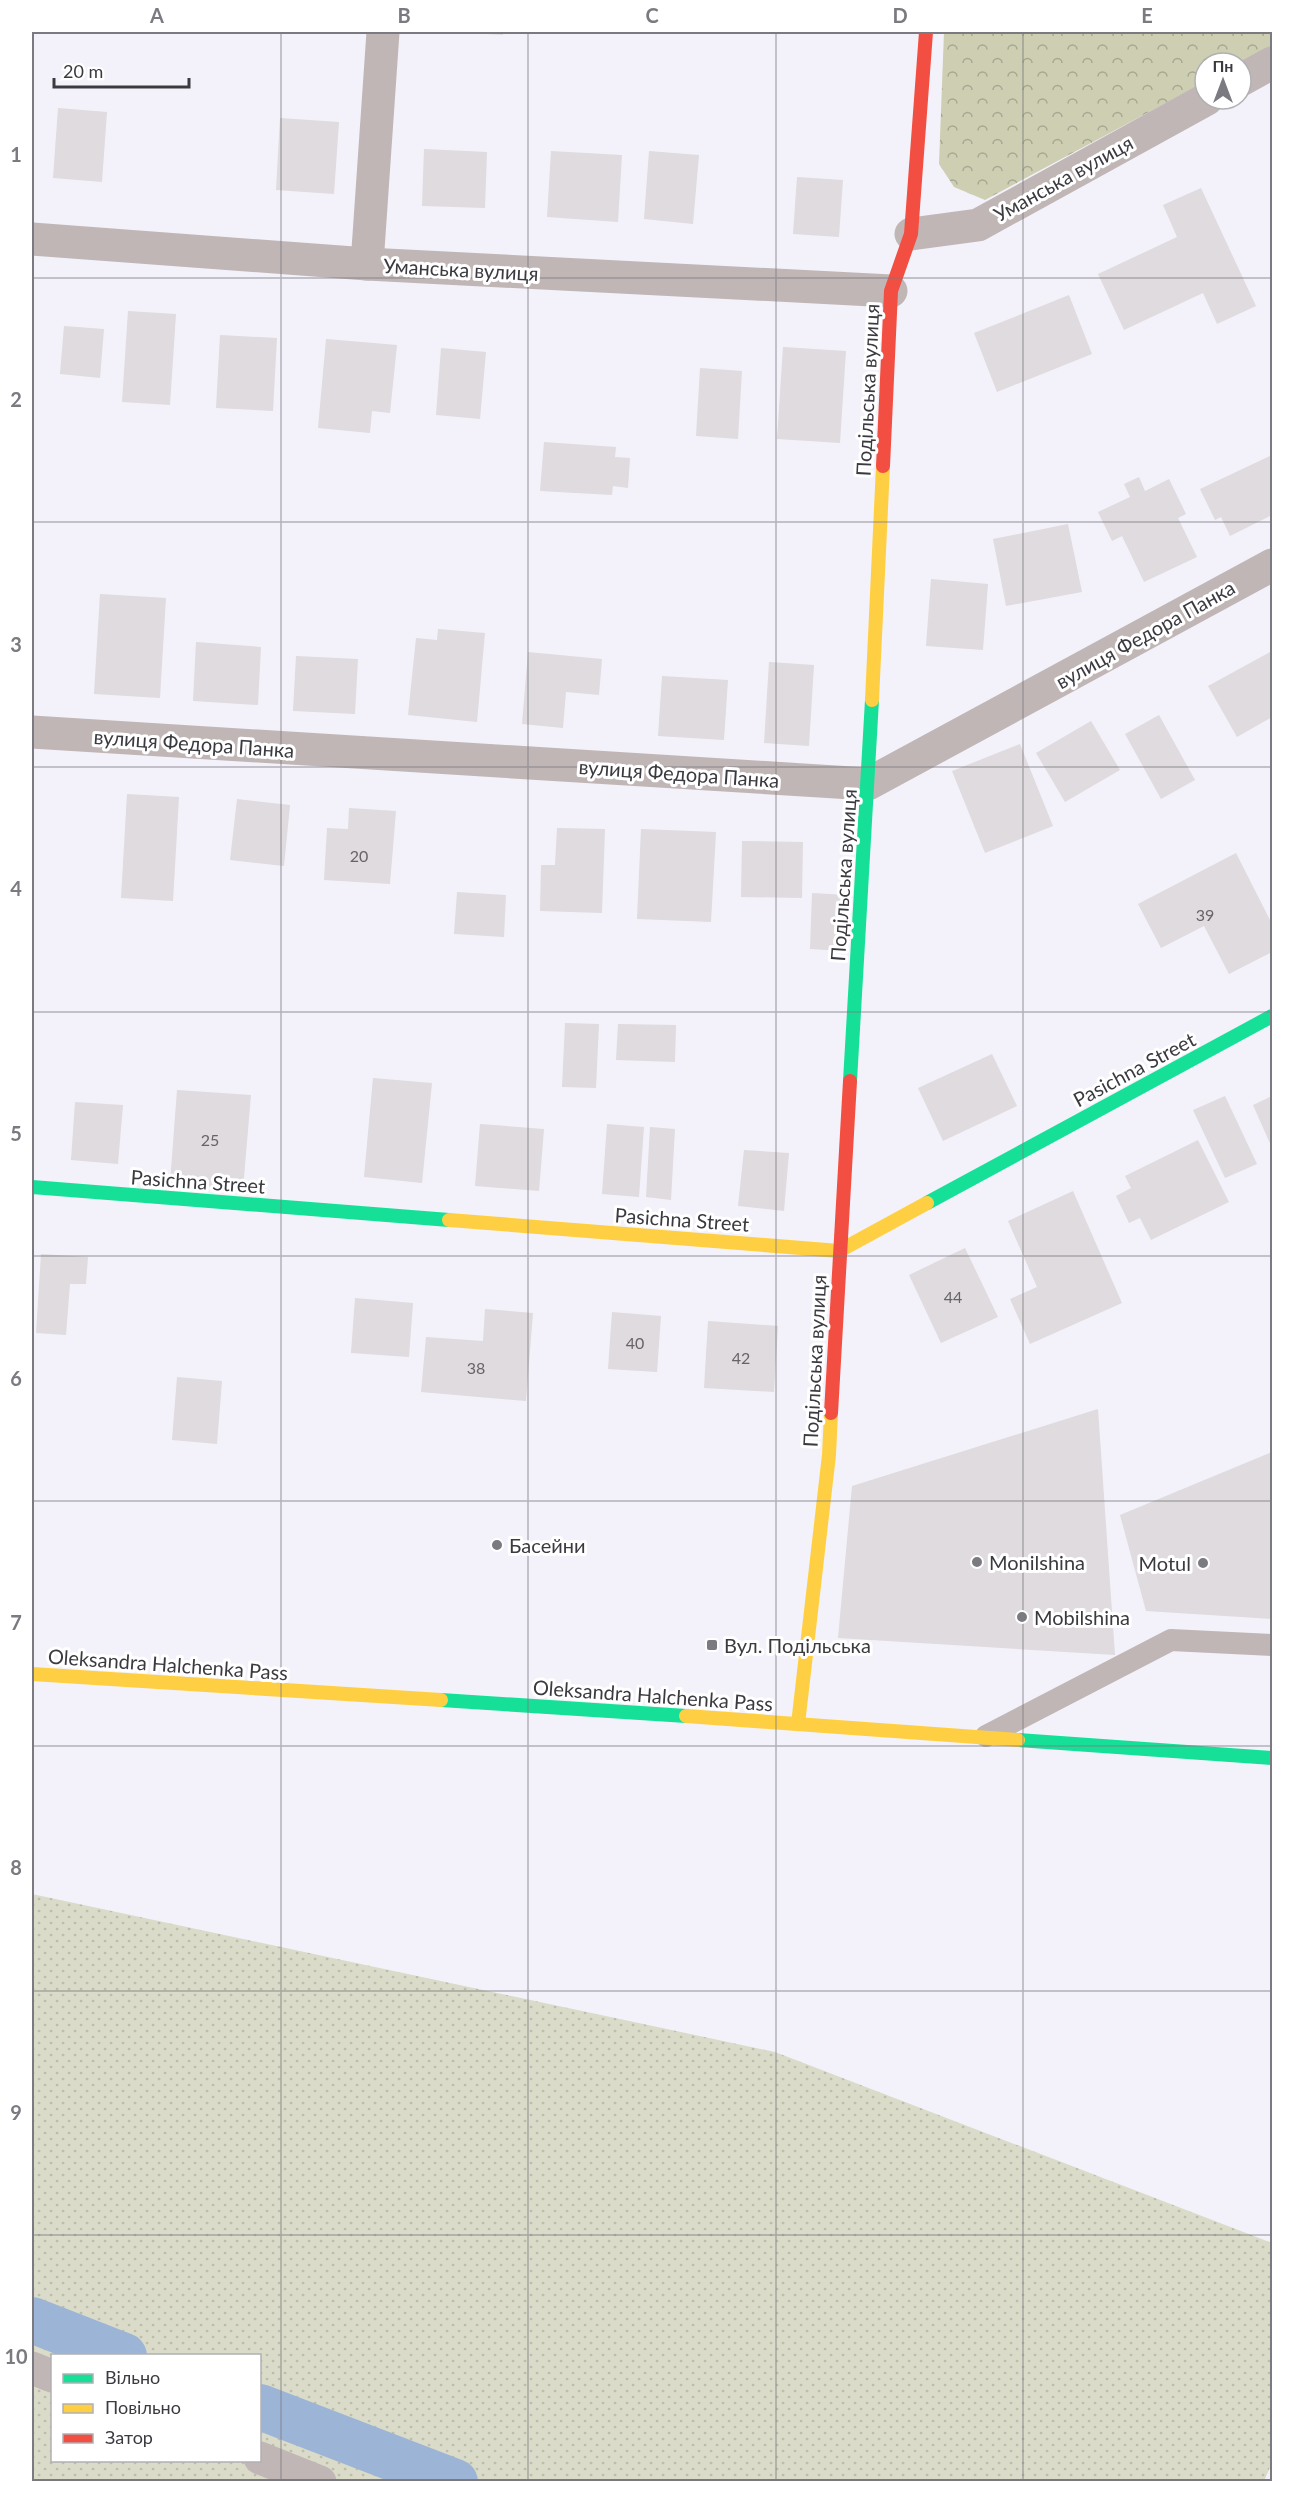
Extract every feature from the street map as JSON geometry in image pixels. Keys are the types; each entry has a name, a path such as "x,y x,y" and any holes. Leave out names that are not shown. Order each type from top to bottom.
{"street":[{"path":"367,264 383,32"},
{"name":"Подільська вулиця","path":"798,1724 829,1455 839,1251 868,784 891,291 911,234 926,32"},
{"path":"1253,73 1272,63"},
{"name":"Уманська вулиця","path":"911,234 978,225 1193,107"},
{"name":"Уманська вулиця","path":"32,239 367,264 891,291"},
{"name":"вулиця Федора Панка","path":"32,732 868,784 1272,565"},
{"name":"Pasichna Street","path":"32,1187 839,1251 1272,1016"},
{"name":"Oleksandra Halchenka Pass","path":"32,1674 798,1724 1272,1758"},
{"path":"32,2368 51,2376"},
{"path":"261,2458 320,2481"}],"lane":[{"path":"984,1737 1171,1640 1272,1645"}],"green space":[{"path":"944,32 1272,32 1272,46 1253,56 1253,51 1193,51 1193,88 985,200 954,187 939,164"},
{"path":"32,1894 775,2052 1272,2243 1272,2463 1264,2481 32,2482"}],"building":[{"path":"503,32 503,35 469,33"},
{"path":"58,108 107,112 102,182 53,178"},
{"path":"280,118 339,122 334,194 276,190"},
{"path":"424,149 487,152 485,208 422,206"},
{"path":"551,151 622,155 618,222 547,217"},
{"path":"649,151 699,155 693,224 644,219"},
{"path":"797,177 843,180 839,237 793,234"},
{"path":"1201,188 1256,306 1217,324 1203,293 1124,330 1098,274 1177,237 1163,205"},
{"path":"1069,295 1092,354 997,392 974,333"},
{"path":"128,311 176,314 170,405 122,402"},
{"path":"64,326 104,329 100,378 60,374"},
{"path":"220,335 277,338 273,411 216,408"},
{"path":"326,339 397,345 390,413 372,411 370,433 318,428"},
{"path":"783,347 846,351 840,443 777,439"},
{"path":"441,348 486,352 480,419 436,415"},
{"path":"700,368 742,371 738,439 696,436"},
{"path":"544,442 616,447 615,457 630,458 628,488 613,486 612,495 540,491"},
{"path":"1272,455 1272,515 1230,536 1221,517 1215,520 1200,489"},
{"path":"1139,477 1145,491 1169,479 1186,514 1178,518 1197,557 1144,582 1122,536 1112,541 1098,512 1130,497 1124,484"},
{"path":"1068,524 1082,592 1006,606 993,539"},
{"path":"931,579 988,584 983,650 926,646"},
{"path":"100,594 166,598 160,698 94,694"},
{"path":"438,629 485,633 477,722 408,715 416,638 437,640"},
{"path":"196,642 261,647 258,705 193,701"},
{"path":"1272,651 1272,717 1237,737 1208,686"},
{"path":"528,652 602,659 599,695 566,692 563,728 522,724"},
{"path":"296,656 358,659 355,714 293,711"},
{"path":"769,662 814,665 809,746 764,743"},
{"path":"662,676 728,680 724,740 658,736"},
{"path":"1159,715 1195,780 1161,799 1125,734"},
{"path":"1091,721 1120,770 1065,802 1036,753"},
{"path":"1020,744 1053,826 985,853 952,771"},
{"path":"127,794 179,797 173,901 121,898"},
{"path":"237,799 290,805 284,866 230,860"},
{"path":"349,808 396,811 390,884 324,880 327,828 348,829"},
{"path":"557,828 605,829 602,913 540,911 541,865 555,865"},
{"path":"641,829 716,832 711,922 637,919"},
{"path":"742,841 803,842 802,898 741,897"},
{"path":"1236,853 1272,924 1272,952 1229,974 1204,926 1161,948 1138,904"},
{"path":"457,892 506,895 504,937 454,934"},
{"path":"812,893 846,895 843,951 810,949"},
{"path":"565,1023 599,1024 596,1088 562,1087"},
{"path":"618,1024 676,1025 675,1062 616,1060"},
{"path":"992,1054 1017,1106 943,1141 918,1088"},
{"path":"373,1078 432,1083 422,1183 364,1177"},
{"path":"177,1090 251,1095 243,1189 170,1183"},
{"path":"1225,1096 1257,1164 1225,1178 1193,1110"},
{"path":"1272,1096 1272,1148 1253,1105"},
{"path":"75,1102 123,1105 118,1164 71,1160"},
{"path":"480,1124 544,1129 539,1191 475,1186"},
{"path":"607,1124 644,1127 639,1197 602,1194"},
{"path":"650,1127 675,1129 671,1200 646,1197"},
{"path":"1198,1140 1229,1202 1151,1240 1140,1218 1129,1223 1116,1196 1131,1188 1125,1176"},
{"path":"744,1150 789,1153 784,1211 738,1206"},
{"path":"1073,1191 1122,1303 1030,1344 1010,1299 1037,1287 1008,1221"},
{"path":"965,1248 998,1317 941,1343 909,1275"},
{"path":"41,1254 88,1257 86,1284 70,1284 66,1335 36,1333"},
{"path":"355,1298 413,1303 409,1357 351,1353"},
{"path":"485,1309 533,1313 526,1401 421,1392 426,1337 483,1341"},
{"path":"612,1312 661,1316 657,1372 608,1369"},
{"path":"708,1321 778,1326 774,1392 704,1388"},
{"path":"177,1377 222,1381 217,1444 172,1440"},
{"name":"Monilshina","path":"1098,1409 1115,1655 838,1638 852,1486"},
{"name":"Motul","path":"1272,1452 1272,1619 1146,1611 1120,1515"}],"waterway":[{"path":"32,2320 119,2354"},
{"path":"261,2407 455,2482"}],"traffic: fast":[{"path":"850,1081 872,700"},
{"path":"927,1203 1272,1016"},
{"path":"32,1187 449,1220"},
{"path":"441,1700 686,1716"},
{"path":"1018,1740 1272,1758"}],"traffic: slow":[{"path":"872,700 883,466"},
{"path":"449,1220 839,1251 927,1203"},
{"path":"798,1724 829,1455 831,1413"},
{"path":"32,1674 441,1700"},
{"path":"686,1716 1018,1740"}],"traffic: jam":[{"path":"883,466 891,291 911,234 926,32"},
{"path":"831,1413 850,1081"}],"place":[{"name":"Басейни","path":"497,1545"},
{"name":"Monilshina","path":"977,1562"},
{"name":"Motul","path":"1203,1563"},
{"name":"Mobilshina","path":"1022,1617"},
{"name":"Вул. Подільська","path":"712,1645"}]}
